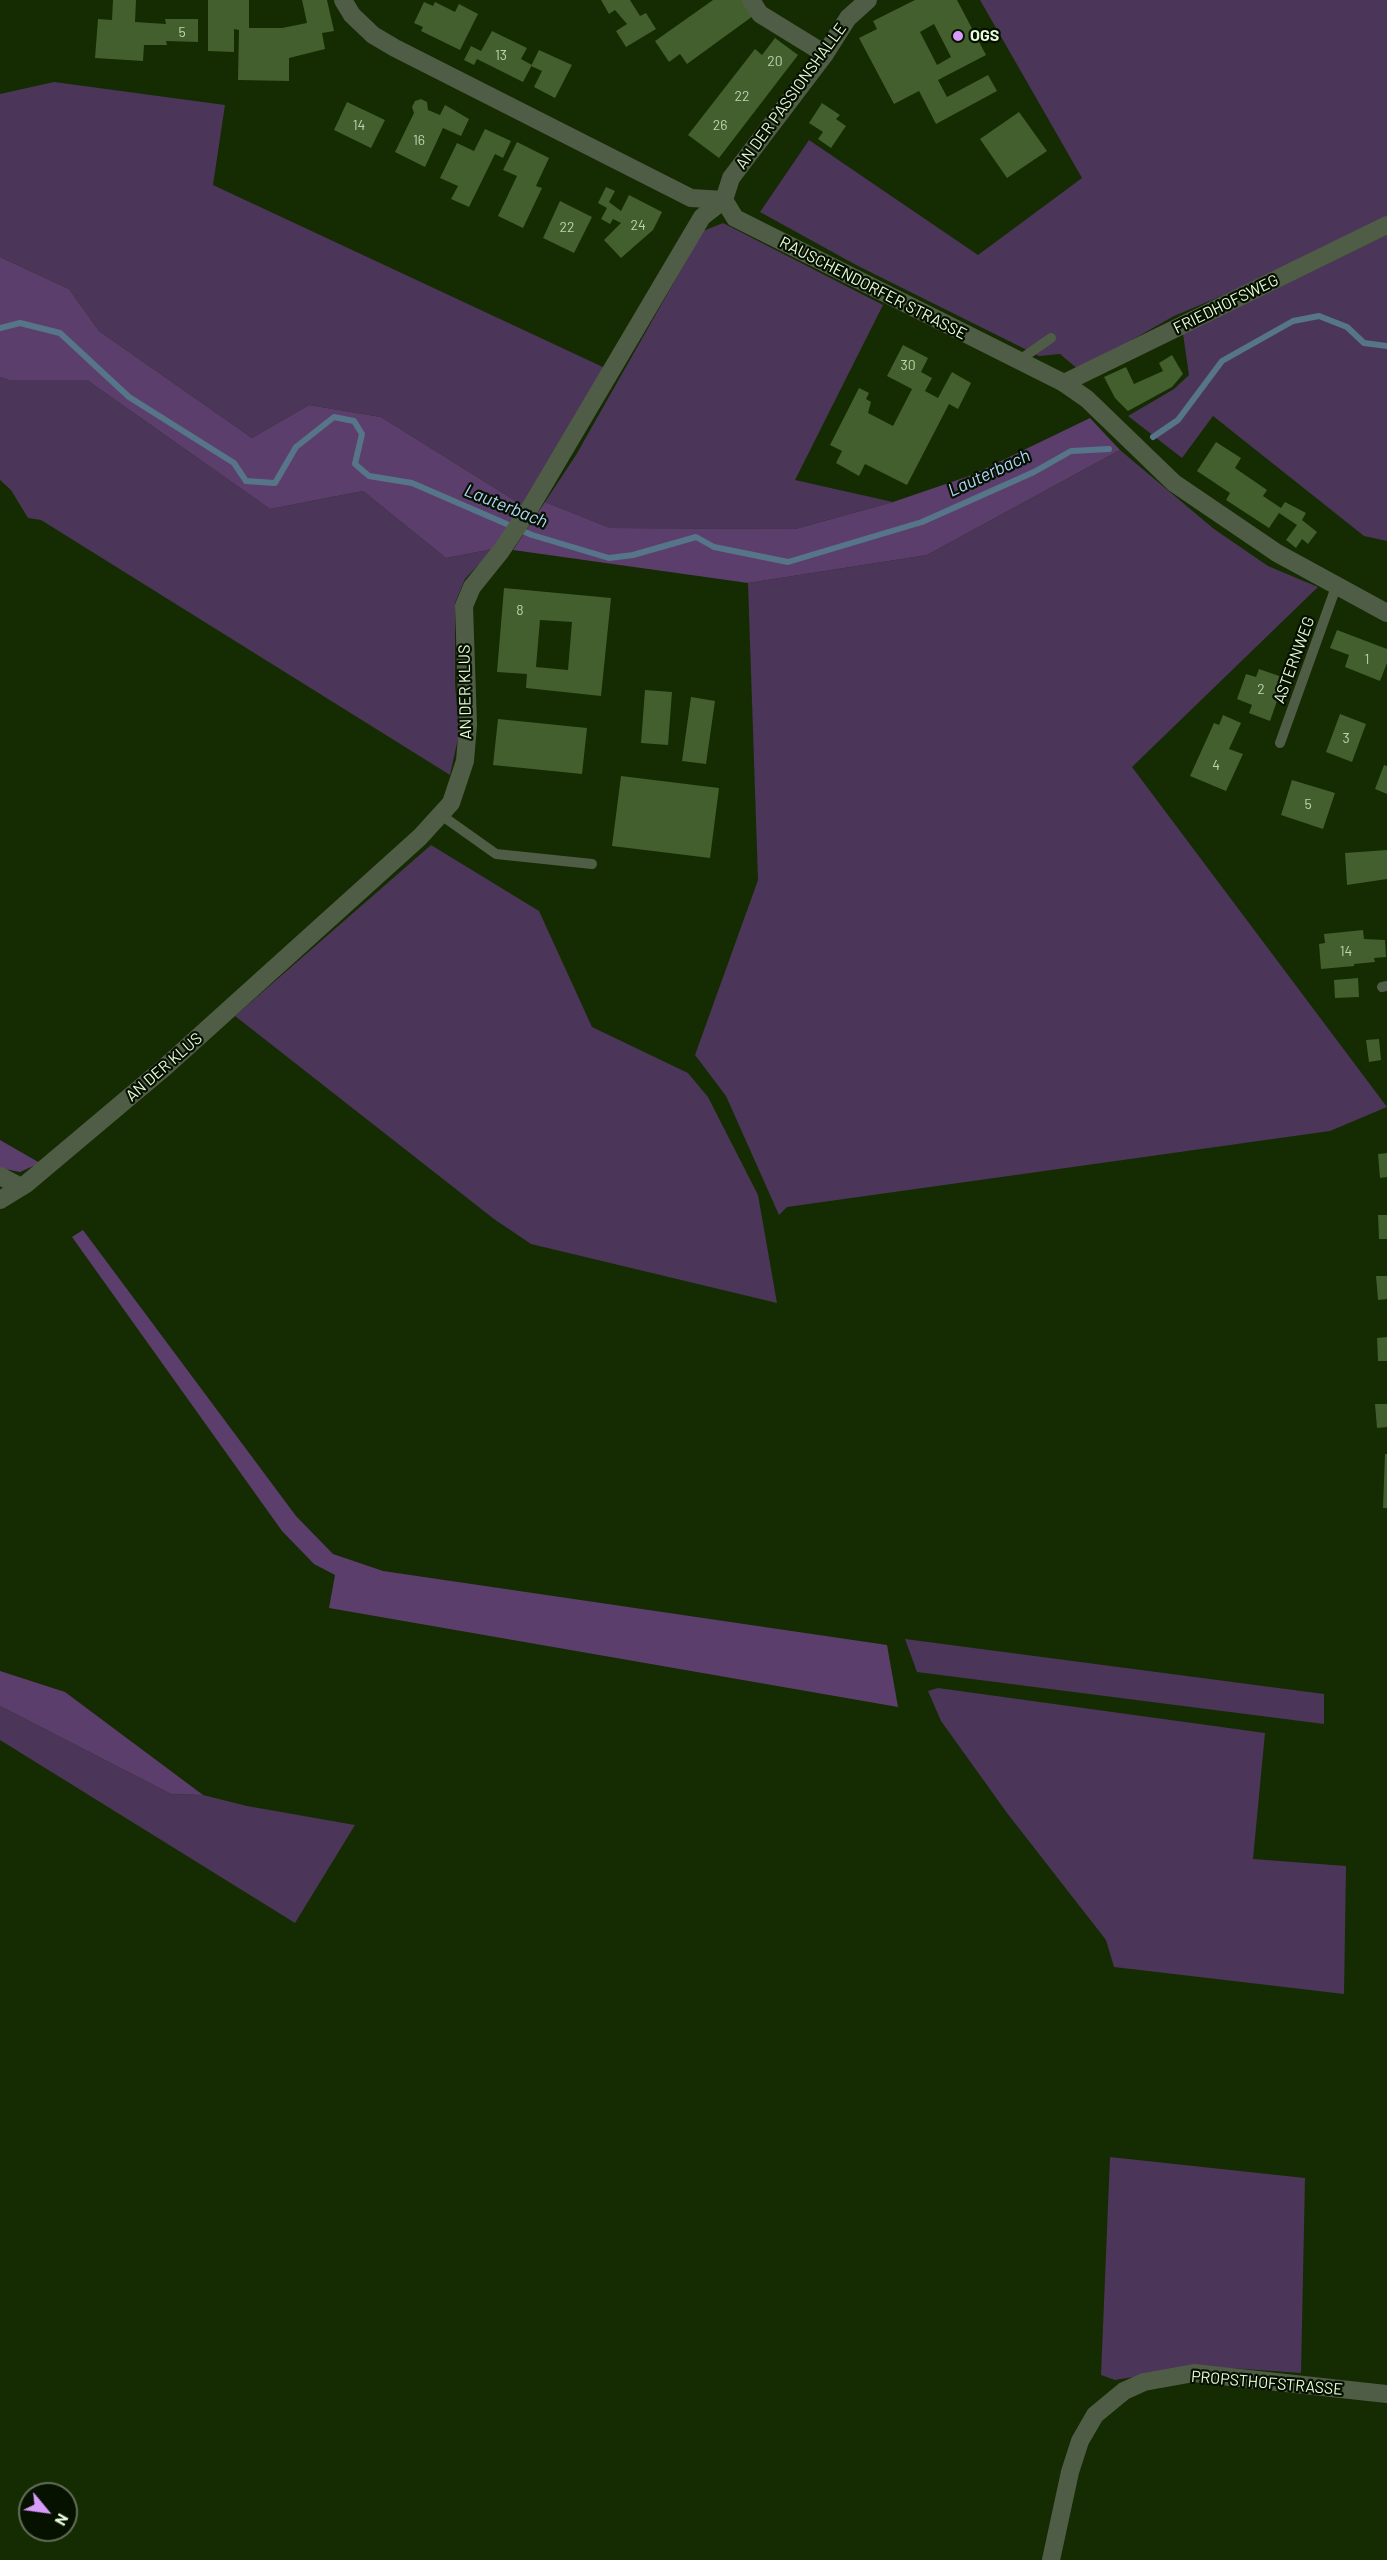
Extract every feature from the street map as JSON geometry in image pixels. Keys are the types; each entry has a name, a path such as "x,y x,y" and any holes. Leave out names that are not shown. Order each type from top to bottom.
{"street":[{"path":"343,0 352,15 373,35 395,48 691,198 724,200"},
{"path":"751,0 760,14 825,54"},
{"name":"AN DER PASSIONSHALLE","path":"724,200 731,178 825,54 848,18 868,0"},
{"name":"RAUSCHENDORFER STRASSE","path":"724,200 735,218 1064,383 1087,399 1174,483 1277,553 1387,613"},
{"name":"AN DER KLUS","path":"0,1200 21,1187 165,1067 441,815 451,803 465,761 468,725 464,606 472,586 501,551 530,508 702,217 724,200"},
{"name":"FRIEDHOFSWEG","path":"1064,383 1387,225"},
{"path":"0,1176 21,1187"},
{"name":"PROPSTHOFSTRASSE","path":"1051,2560 1080,2441 1095,2415 1124,2391 1144,2382 1194,2373 1387,2394"}],"lane":[{"path":"1018,361 1051,338"},
{"name":"ASTERNWEG","path":"1280,743 1336,587"},
{"path":"441,815 496,854 592,864"}],"shaded area":[{"path":"980,0 1387,0 1387,219 1309,259 1174,316 1079,370 1060,354 1039,356 856,265 760,212 809,140 978,255 1082,178"},
{"path":"54,82 225,105 213,185 605,368 522,505 381,417 309,405 252,438 99,331 69,289 0,257 0,94"},
{"path":"723,223 883,305 795,480 893,502 795,529 610,528 545,502 576,455 703,231"},
{"path":"1387,235 1387,541 1364,536 1213,416 1182,458 1128,416 1174,389 1189,375 1183,334"},
{"path":"0,257 69,289 99,331 252,438 309,405 381,417 522,505 493,549 446,558 363,491 270,509 87,380 9,380 0,377"},
{"path":"0,377 9,380 87,380 270,509 363,491 446,558 493,549 465,579 455,603 455,683 459,734 450,775 41,520 28,518 11,490 0,480"},
{"path":"1090,418 1120,450 927,555 748,583 513,550 545,502 610,528 795,529 893,502 972,475"},
{"path":"1120,450 1214,529 1268,566 1318,587 1132,767 1387,1107 1330,1131 787,1207 779,1215 726,1096 695,1055 758,880 748,583 927,555"},
{"path":"431,845 539,911 592,1027 688,1073 708,1097 758,1195 777,1303 531,1244 494,1219 235,1016"},
{"path":"0,1140 40,1163 20,1172 0,1168"},
{"path":"83,1230 296,1516 333,1554 383,1571 887,1645 898,1707 329,1608 335,1575 314,1564 282,1531 72,1237"},
{"path":"905,1639 1324,1694 1324,1724 917,1672"},
{"path":"0,1671 65,1692 203,1795 171,1794 0,1706"},
{"path":"938,1688 1265,1733 1253,1859 1346,1866 1344,1994 1114,1967 1106,1940 1007,1813 941,1721 928,1691"},
{"path":"0,1706 171,1794 203,1795 247,1806 355,1825 295,1923 0,1740"},
{"path":"1110,2157 1305,2178 1301,2373 1201,2366 1115,2380 1101,2375"}],"building":[{"path":"113,0 136,0 135,22 166,24 165,19 198,19 198,42 166,41 167,45 144,45 143,61 95,58 98,19 112,20"},
{"path":"208,0 249,0 249,28 282,28 307,23 302,0 327,0 334,31 322,33 325,49 289,58 289,81 238,80 239,30 234,29 234,52 208,51"},
{"path":"601,0 630,0 640,16 646,13 656,29 626,47 616,31 627,24 615,10 609,14"},
{"path":"713,0 743,0 753,16 687,64 680,54 669,62 655,41"},
{"path":"915,0 957,0 986,55 938,80 947,97 988,75 997,91 936,124 919,91 894,104 859,38 877,29 873,21","holes":["934,24 951,57 937,65 920,32"]},
{"path":"424,2 433,6 435,2 455,12 459,4 478,14 460,50 421,31 423,27 414,23"},
{"path":"492,31 527,48 521,59 532,65 523,82 477,59 474,65 464,60 471,46 481,51"},
{"path":"775,38 798,55 719,158 688,135 755,49 762,55"},
{"path":"539,50 572,65 555,98 534,87 542,71 531,66"},
{"path":"421,99 427,102 428,110 440,115 445,105 469,119 461,136 443,128 425,167 395,152 414,113 412,107 415,101"},
{"path":"347,102 385,120 371,148 334,130"},
{"path":"822,103 840,115 836,119 846,126 831,148 818,139 823,132 809,123"},
{"path":"1019,112 1047,151 1007,178 980,139"},
{"path":"485,129 511,141 503,158 495,154 469,207 451,199 458,186 440,178 457,143 474,151"},
{"path":"517,142 549,158 536,186 542,188 523,228 498,216 517,176 503,170"},
{"path":"606,187 615,191 609,202 621,211 629,195 662,212 653,230 621,258 604,240 621,223 613,219 610,224 601,219 607,208 598,203"},
{"path":"560,201 592,217 574,253 543,238"},
{"path":"903,345 928,358 921,372 932,378 925,391 938,398 952,372 971,383 958,409 949,404 907,485 865,464 859,476 836,463 842,451 830,445 859,388 869,393 866,399 871,402 868,413 893,426 912,389 887,376"},
{"path":"1172,355 1183,374 1172,387 1128,411 1115,398 1104,377 1126,367 1134,384 1163,371 1159,363"},
{"path":"1216,442 1241,458 1235,468 1267,490 1263,496 1281,508 1285,502 1306,513 1302,520 1317,532 1308,544 1302,539 1296,548 1286,540 1297,525 1279,513 1269,528 1226,500 1230,493 1197,471"},
{"path":"504,588 611,598 601,696 526,688 527,674 497,672","holes":["540,620 572,622 568,670 536,667"]},
{"path":"1337,630 1387,649 1387,663 1380,681 1345,667 1349,655 1330,648"},
{"path":"1259,669 1285,678 1270,721 1249,713 1252,705 1237,699 1246,674 1256,677"},
{"path":"645,690 672,692 668,745 641,743"},
{"path":"691,697 715,701 706,764 682,761"},
{"path":"1340,714 1366,724 1352,762 1326,752"},
{"path":"1223,715 1241,723 1229,749 1243,754 1226,791 1190,776 1214,723 1219,725"},
{"path":"498,719 587,728 582,774 493,765"},
{"path":"1384,765 1387,766 1387,794 1375,789"},
{"path":"621,776 719,788 710,858 612,846"},
{"path":"1292,780 1335,793 1323,829 1281,815"},
{"path":"1387,850 1387,879 1347,885 1345,853"},
{"path":"1363,930 1364,939 1385,940 1386,957 1374,958 1375,962 1354,964 1354,966 1321,969 1319,944 1325,943 1324,934"},
{"path":"1358,978 1359,997 1335,998 1334,980"},
{"path":"1379,1039 1381,1060 1369,1062 1366,1040"},
{"path":"1387,1153 1387,1177 1380,1178 1378,1154"},
{"path":"1378,1215 1387,1215 1387,1239 1379,1239"},
{"path":"1376,1276 1387,1276 1387,1299 1378,1300"},
{"path":"1387,1337 1387,1361 1378,1361 1377,1338"},
{"path":"1375,1404 1387,1404 1387,1427 1377,1428"},
{"path":"1385,1454 1387,1454 1387,1508 1383,1508"}],"waterway":[{"name":"Lauterbach","path":"1153,437 1178,420 1222,361 1293,321 1319,316 1347,327 1364,343 1387,346"},
{"name":"Lauterbach","path":"0,328 20,323 60,333 129,397 234,463 246,481 275,483 296,447 334,417 354,421 362,434 355,464 369,476 412,483 532,535 609,558 633,555 696,537 714,547 788,562 922,522 1034,472 1071,451 1109,449"}],"place":[{"name":"OGS","path":"958,36"}]}
